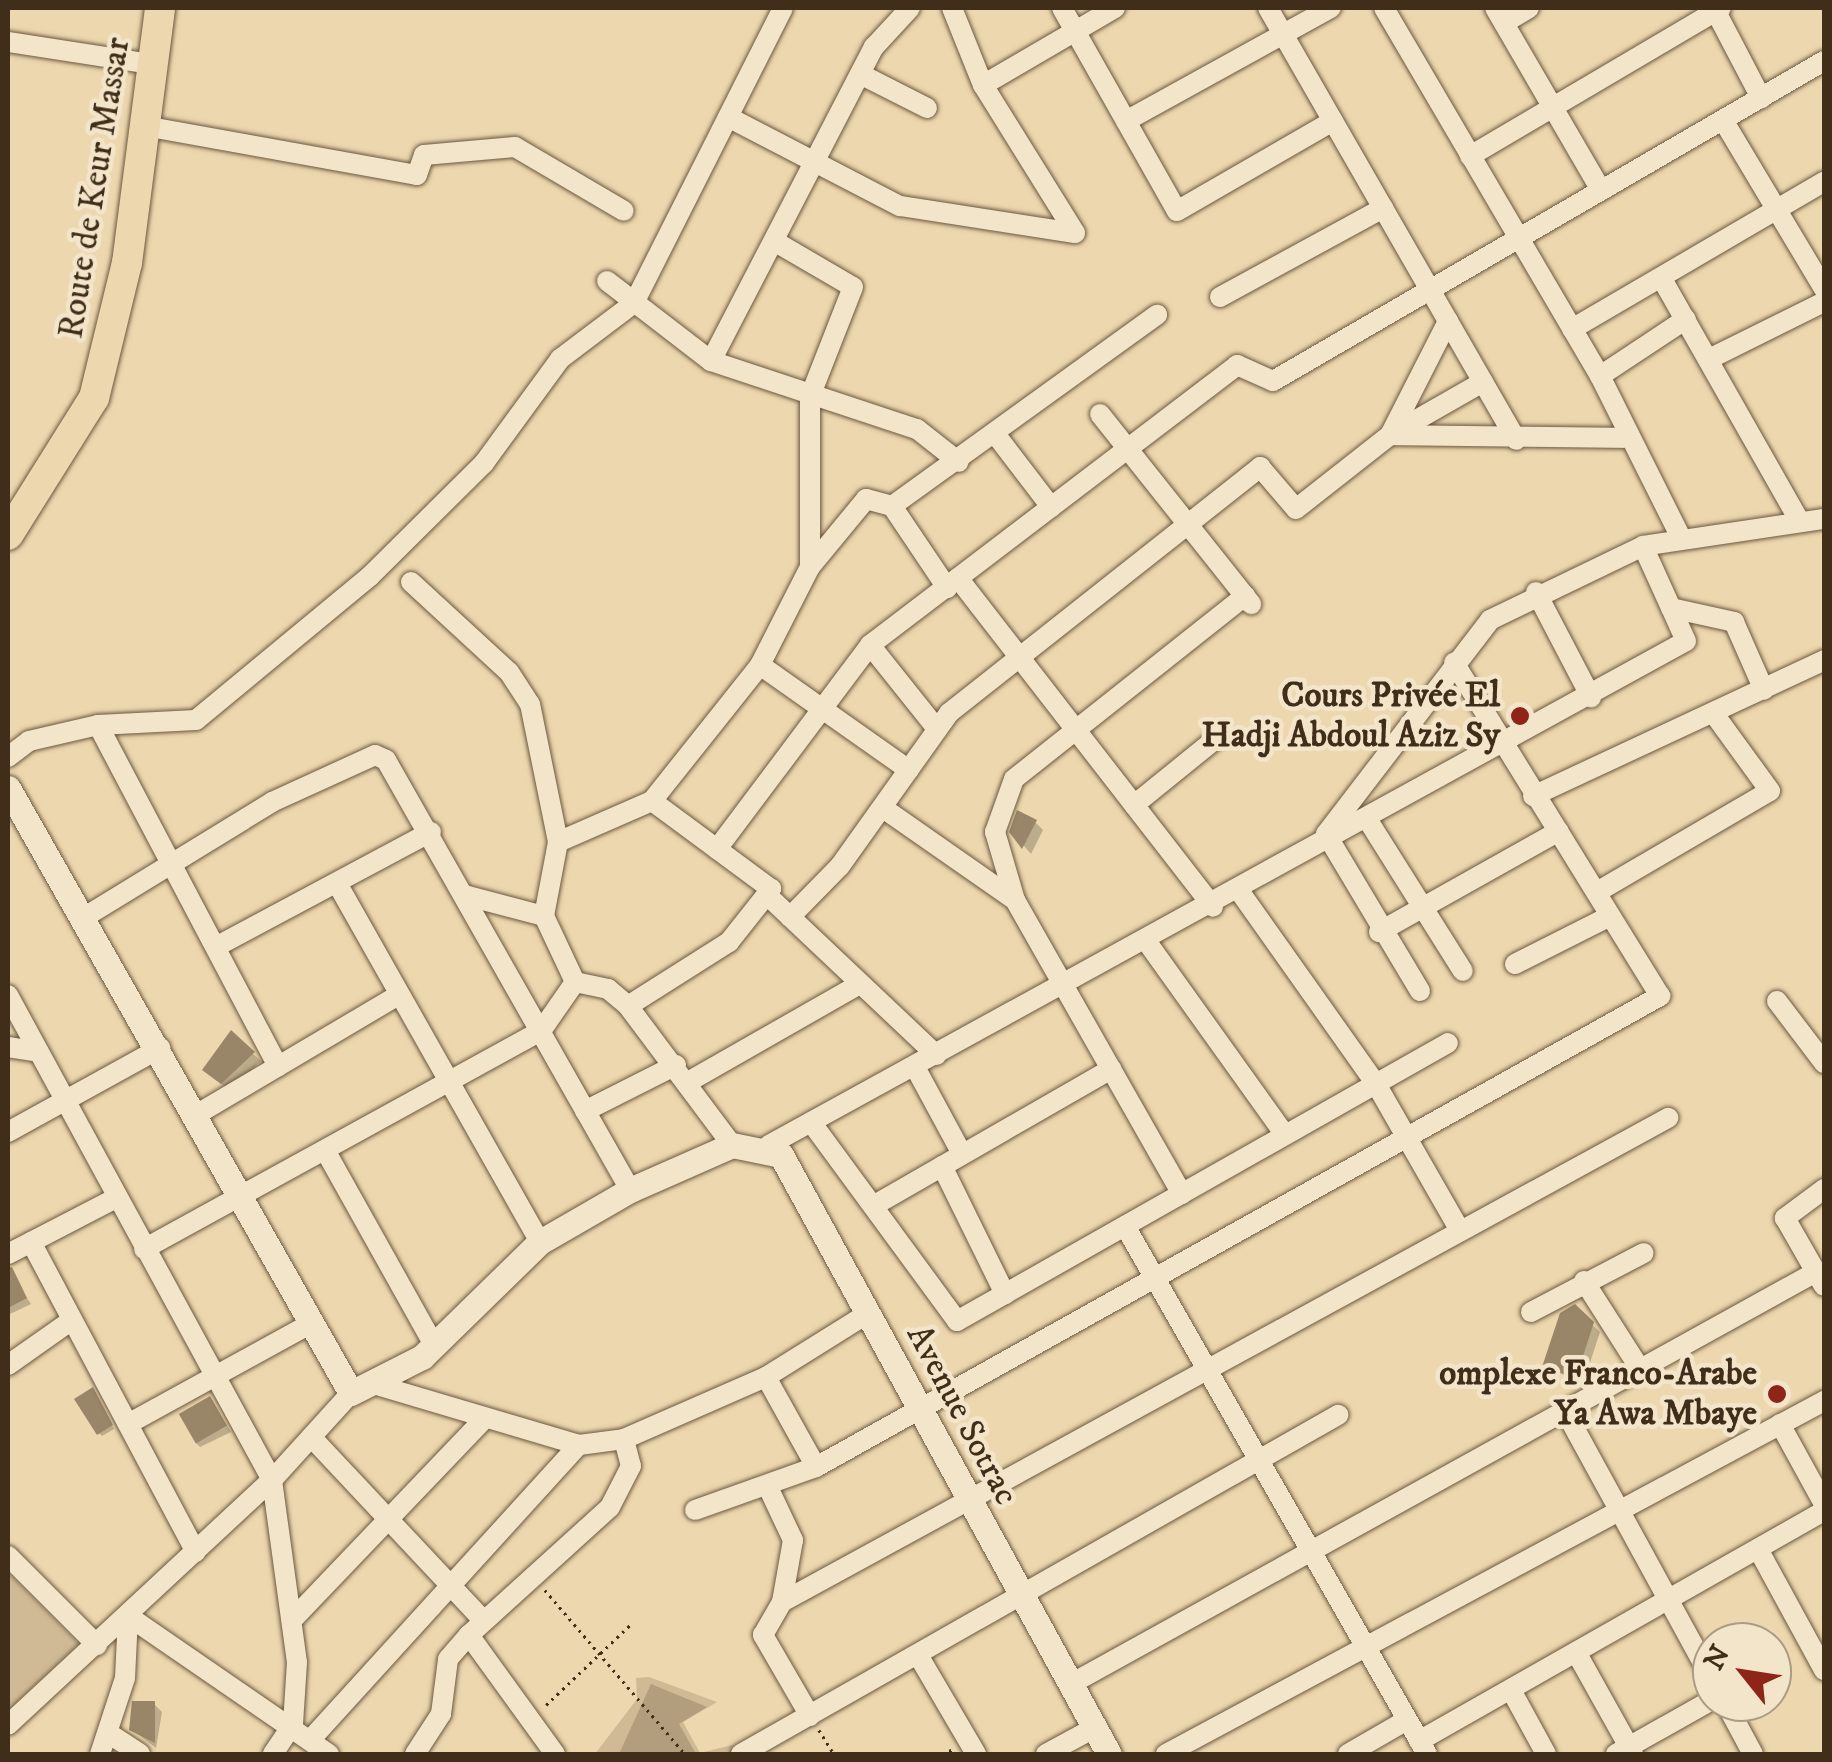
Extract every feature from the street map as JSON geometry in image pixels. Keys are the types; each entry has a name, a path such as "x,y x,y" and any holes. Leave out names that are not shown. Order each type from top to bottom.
{"main road":[{"name":"Route de Keur Massar","path":"8,534 94,398 150,127 160,8"}],"street":[{"path":"8,758 29,741 98,725 182,725 260,676 471,477 590,329 634,303 783,8"},
{"path":"711,361 860,74 910,8"},
{"path":"728,117 900,206 1076,233 983,85 952,8"},
{"path":"1062,8 1176,210 1333,121"},
{"path":"983,85 1116,8"},
{"path":"1268,8 1516,440"},
{"path":"1126,121 1331,8"},
{"path":"1384,8 1600,376 1624,438 1681,538"},
{"path":"1528,8 1500,15 1602,190"},
{"path":"1470,156 1717,8 1761,98"},
{"path":"8,42 156,65"},
{"path":"718,849 870,645 1237,365 1273,380 1824,62"},
{"path":"860,74 926,108"},
{"path":"1723,120 1824,289"},
{"path":"150,127 417,174 424,155 514,147 624,210"},
{"path":"1572,329 1824,182"},
{"path":"1220,297 1383,208"},
{"path":"774,241 854,287 810,397 810,566"},
{"path":"1662,279 1799,520"},
{"path":"606,281 711,361 810,397 918,429 959,462"},
{"path":"1709,358 1824,302"},
{"path":"892,506 959,462 1157,315"},
{"path":"1600,376 1686,320"},
{"path":"1390,435 1448,321"},
{"path":"790,918 883,808 937,729 1020,657 1260,467 1296,509 1390,435 1483,382"},
{"path":"1100,414 1249,601 1014,779 999,814 1014,900 1182,1194"},
{"path":"996,435 1051,507"},
{"path":"1390,435 1516,440 1624,438"},
{"path":"558,842 652,801 760,665 810,566 866,499 892,506 952,583 1020,657 1212,906"},
{"path":"1420,990 1378,932 1326,846 1331,821 1490,620 1536,592 1643,546 1824,518"},
{"path":"8,1725 272,1480 314,1439 351,1393 380,1386 434,1345 540,1242 630,1190 732,1145 768,1145 1326,846 1686,641 1643,546"},
{"path":"411,582 509,672 530,704 558,842 544,916 574,982"},
{"path":"1536,592 1591,697"},
{"path":"1671,608 1734,622 1764,690"},
{"path":"870,645 937,729"},
{"path":"1533,796 1824,660"},
{"path":"695,1510 816,1468 1409,1142 1660,996 1454,663"},
{"path":"760,665 909,770"},
{"path":"1597,892 1770,791 1714,714"},
{"path":"98,725 220,944 278,1066"},
{"path":"1134,805 1223,733"},
{"path":"83,918 174,860 375,755 432,832 630,1190"},
{"path":"8,788 160,1048 194,1116 351,1393"},
{"path":"628,1006 729,942 771,889 652,801"},
{"path":"883,808 1014,900"},
{"path":"1368,822 1420,909 1463,970"},
{"path":"1378,932 1559,831"},
{"path":"220,944 432,832"},
{"path":"338,885 540,1242"},
{"path":"1240,892 1376,1084 1460,1229"},
{"path":"464,894 544,916"},
{"path":"767,895 936,1055"},
{"path":"1515,964 1610,916"},
{"path":"1147,942 1285,1136"},
{"path":"144,1249 541,1031 574,982"},
{"path":"574,982 608,989 628,1006 732,1145"},
{"path":"585,1111 682,1074 860,984"},
{"path":"8,995 272,1480 292,1620 293,1724 274,1754"},
{"path":"194,1116 399,996"},
{"path":"1777,1001 1824,1064"},
{"path":"810,1122 957,1321 1448,1043"},
{"path":"8,1047 39,1052"},
{"path":"8,1132 160,1048"},
{"path":"915,1067 962,1154"},
{"path":"872,1206 1110,1069"},
{"path":"782,1602 970,1505 1460,1229 1668,1118"},
{"name":"Avenue Sotrac","path":"768,1145 790,1165 918,1411 1108,1754"},
{"path":"325,1150 434,1345"},
{"path":"942,1166 1005,1294"},
{"path":"1068,1684 1640,1369 1820,1279 1785,1218 1824,1189"},
{"path":"8,1254 116,1198"},
{"path":"1126,1226 1423,1748 1510,1690 1824,1508 1780,1424"},
{"path":"31,1242 196,1552"},
{"path":"1531,1312 1644,1253"},
{"path":"1584,1281 1640,1369"},
{"path":"380,1386 579,1446 624,1439 766,1376 867,1314"},
{"path":"8,1365 72,1320"},
{"path":"128,1424 310,1324"},
{"path":"766,1376 816,1468"},
{"path":"1166,1754 1824,1401"},
{"path":"1564,1411 1692,1643"},
{"path":"741,1754 1338,1415"},
{"path":"292,1620 483,1420"},
{"path":"314,1439 385,1520 452,1586 545,1751"},
{"path":"415,1754 440,1714 448,1659 476,1627 534,1577 626,1484 624,1439"},
{"path":"312,1738 579,1446"},
{"path":"768,1485 793,1540 782,1602 764,1634 810,1716"},
{"path":"1758,1549 1824,1670"},
{"path":"8,1556 97,1644"},
{"path":"128,1616 293,1724 330,1754"},
{"path":"100,1754 125,1678 128,1616"},
{"path":"1576,1652 1626,1752 1692,1712"},
{"path":"918,1654 976,1754"},
{"path":"1510,1690 1546,1754"},
{"path":"1348,1754 1407,1720"},
{"path":"1735,1722 1753,1754"},
{"path":"1046,1754 1094,1728"},
{"path":"108,1733 140,1754"}],"path":[{"path":"534,1577 686,1754"},
{"path":"530,1720 632,1623"},
{"path":"810,1716 834,1754"}],"shaded area":[{"path":"8,1573 79,1644 8,1710"},
{"path":"649,1677 717,1702 683,1722 700,1753 732,1745 750,1754 595,1754 637,1699 636,1678"},
{"path":"651,1684 707,1707 679,1724 696,1754 619,1754"}],"building":[{"path":"1017,810 1037,820 1022,849 1009,832"},
{"path":"231,1030 255,1052 221,1084 202,1070"},
{"path":"12,1267 27,1298 8,1308 8,1268"},
{"path":"1575,1304 1594,1322 1576,1378 1542,1367 1560,1313"},
{"path":"93,1387 113,1425 97,1435 74,1399"},
{"path":"210,1396 227,1425 196,1443 179,1414"},
{"path":"132,1701 155,1701 155,1743 129,1730"}],"place":[{"name":"Cours Privée El Hadji Abdoul Aziz Sy","path":"1520,716"},
{"name":"omplexe Franco-Arabe Ya Awa Mbaye","path":"1777,1394"}]}
